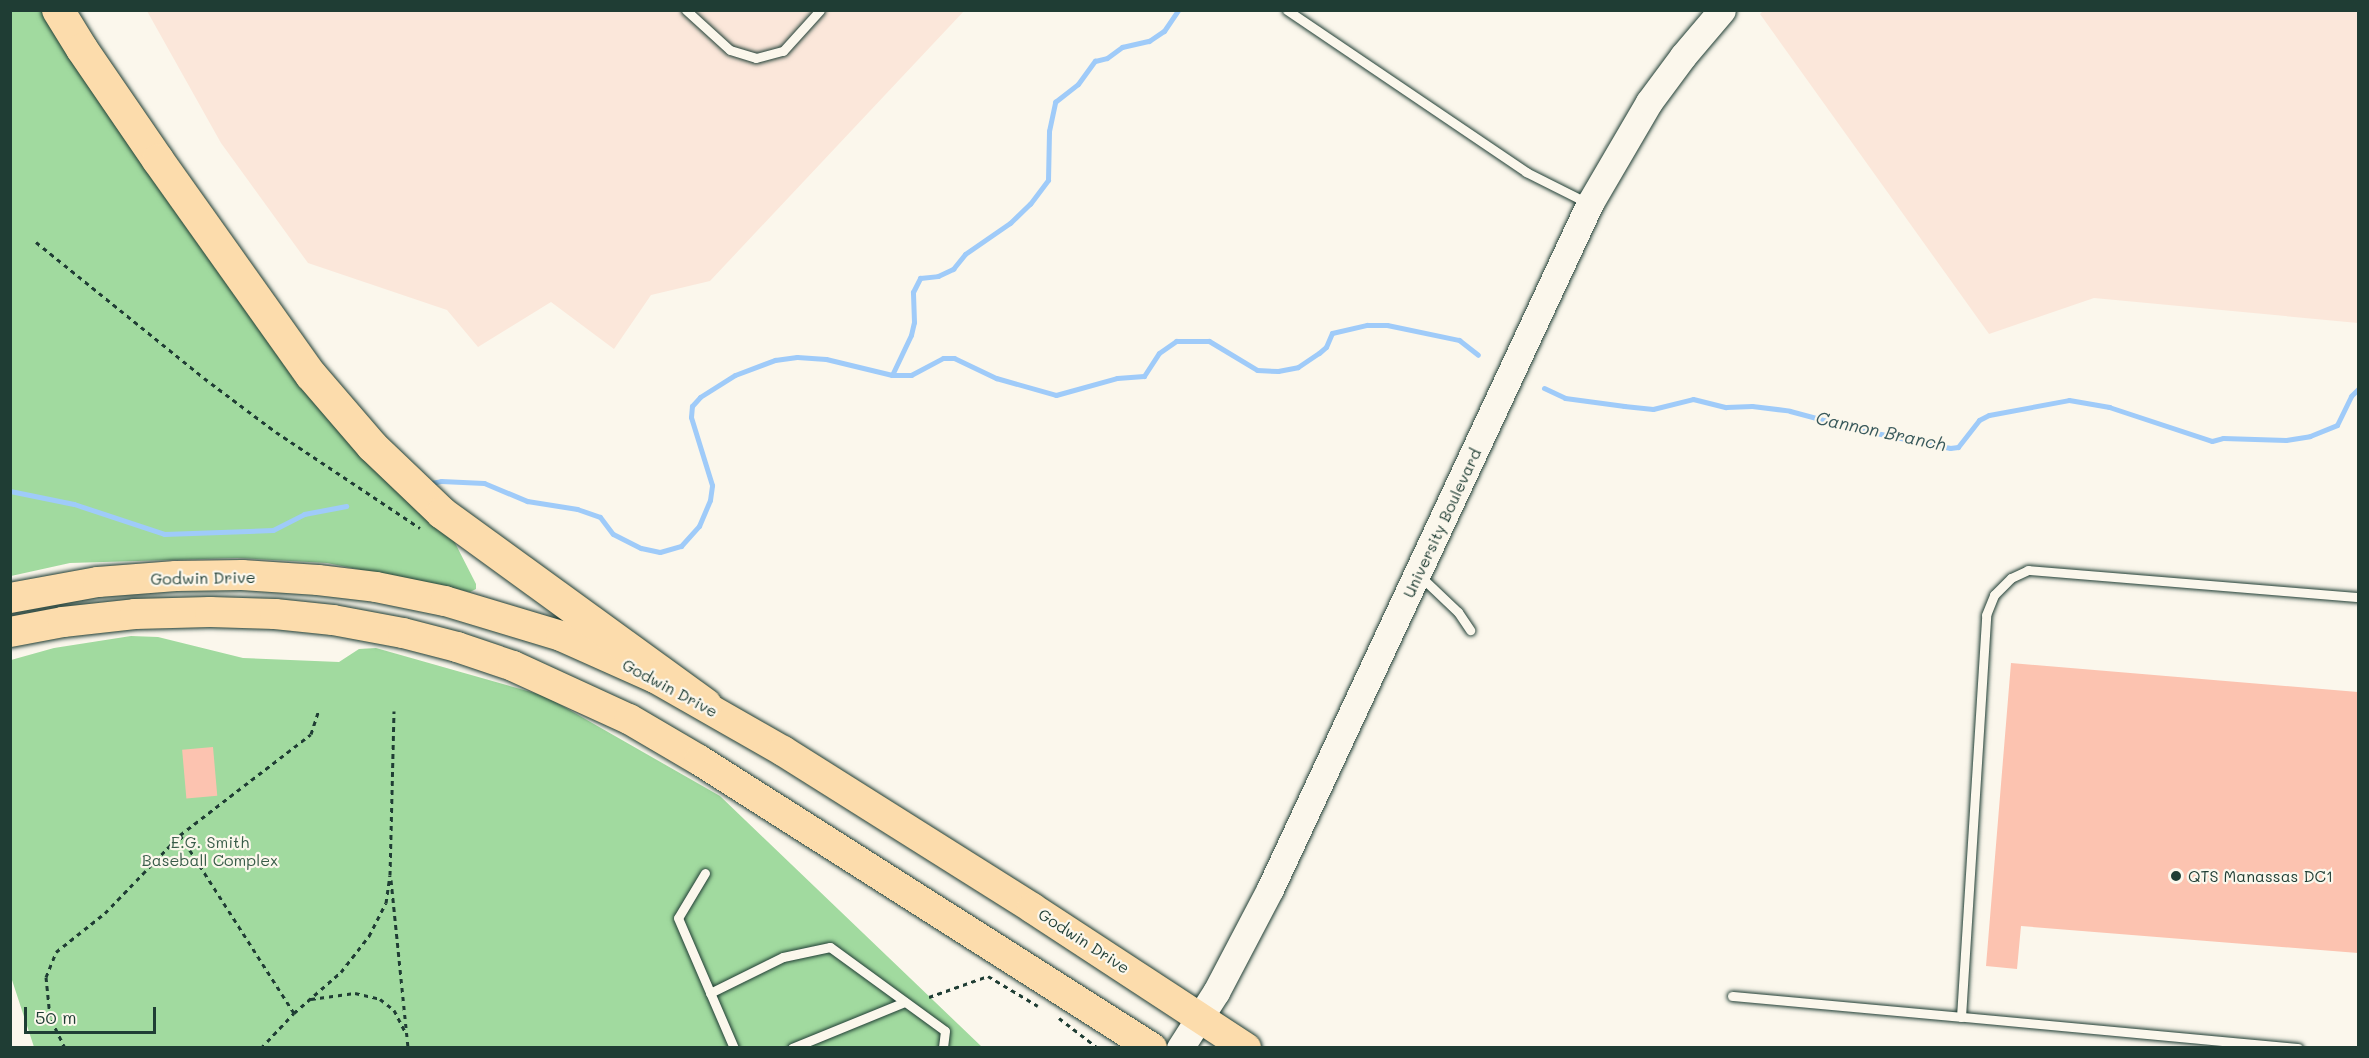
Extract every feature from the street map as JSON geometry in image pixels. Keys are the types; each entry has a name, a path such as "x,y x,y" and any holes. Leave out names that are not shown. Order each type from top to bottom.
{"highway":[{"path":"58,10 88,59 284,338 311,375 372,446 442,513 706,705"}],"main road":[{"name":"University Boulevard","path":"1180,1047 1216,992 1270,889 1590,203 1649,102 1683,56 1722,10"},
{"name":"Godwin Drive","path":"10,598 98,582 176,576 254,576 376,587 444,601 561,636 655,678 706,705 1015,897 1246,1047"},
{"name":"Godwin Drive","path":"10,632 63,622 135,614 199,612 275,614 333,620 403,633 457,647 513,666 572,690 629,719 699,760 1152,1047"}],"lane":[{"path":"686,10 730,50 756,58 783,51 820,10"},
{"path":"1287,10 1526,172 1590,203"},
{"path":"1961,1017 1986,615 1994,596 2011,578 2028,570 2358,597"},
{"path":"1418,573 1458,612 1470,630"},
{"path":"705,873 678,918 734,1047"},
{"path":"710,993 783,957 830,947 945,1031 943,1047"},
{"path":"1732,996 2298,1047"},
{"path":"792,1047 905,1002"}],"path":[{"path":"36,242 204,378 276,432 420,528"},
{"path":"65,1047 50,1017 46,977 56,952 105,913 180,835 311,734 319,710"},
{"path":"261,1047 294,1013 341,972 369,936 386,903 390,875 394,711"},
{"path":"180,835 294,1013"},
{"path":"390,875 408,1047"},
{"path":"929,997 988,976 1040,1007"},
{"path":"310,999 355,993 380,999 394,1010 407,1037"},
{"path":"1058,1018 1098,1047"}],"shaded area":[{"path":"1764,10 2358,11 2358,323 2094,298 1989,334 1760,14"},
{"path":"147,11 964,11 710,281 651,295 614,349 551,302 478,347 447,310 308,263 221,143"}],"green space":[{"path":"11,11 45,11 451,535 476,584 476,589 470,592 327,563 237,558 70,563 11,576"},
{"name":"E.G. Smith Baseball Complex","path":"131,636 158,637 243,658 339,662 359,649 376,648 545,696 720,796 982,1047 34,1047 11,977 11,660 54,648"}],"building":[{"path":"2011,663 2358,692 2358,953 2021,926 2017,969 1986,966"},
{"path":"213,747 217,796 186,799 182,750"}],"waterway":[{"path":"892,375 911,335 914,322 913,292 920,278 938,276 953,269 965,254 1010,223 1030,204 1048,180 1049,131 1055,102 1078,84 1095,61 1107,58 1122,47 1149,41 1164,31 1178,10"},
{"name":"Cannon Branch","path":"431,483 441,481 484,483 527,501 577,509 600,517 613,534 641,548 660,552 681,546 699,526 710,500 712,485 691,417 692,406 700,397 735,375 775,360 797,357 826,359 892,375 911,375 943,358 954,358 996,378 1056,395 1117,378 1144,376 1159,353 1176,341 1209,341 1257,370 1278,371 1298,367 1319,353 1326,347 1332,333 1367,325 1387,325 1459,340 1478,355"},
{"name":"Cannon Branch","path":"1544,388 1565,398 1653,409 1693,399 1726,407 1752,406 1790,411 1861,430 1950,448 1958,447 1979,420 1989,415 2069,400 2109,407 2212,441 2223,438 2286,440 2310,436 2337,425 2351,396 2358,389"},
{"name":"Cannon Branch","path":"10,491 74,504 164,534 273,530 304,514 346,506"}],"place":[{"name":"QTS Manassas DC1","path":"2176,876"}]}
